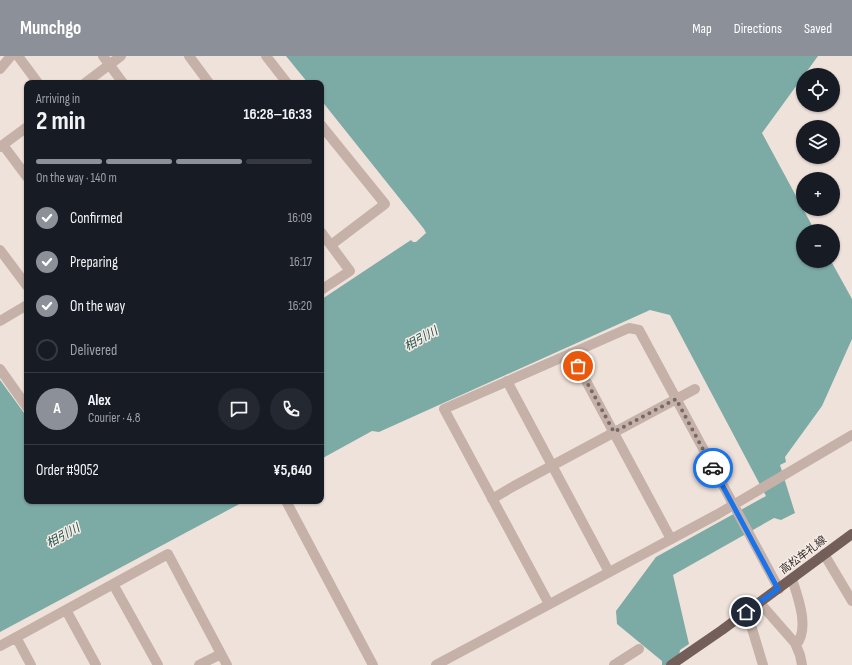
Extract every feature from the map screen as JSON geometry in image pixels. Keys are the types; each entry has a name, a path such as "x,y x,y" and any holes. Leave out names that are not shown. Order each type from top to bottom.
{"main road":[{"name":"高松牟礼線","path":"671,665 792,579 852,534"}],"street":[{"path":"0,69 10,56"},
{"path":"18,56 36,80"},
{"path":"103,56 121,80"},
{"path":"89,80 121,56"},
{"path":"188,56 207,80"},
{"path":"266,56 285,80"},
{"path":"24,129 2,146 24,173"},
{"path":"324,129 385,204 331,245"},
{"path":"324,236 350,271 324,288"},
{"path":"0,250 24,282"},
{"path":"0,321 24,307"},
{"path":"549,604 444,409 629,328 639,330 778,589"},
{"path":"571,353 671,539"},
{"path":"0,369 24,402"},
{"path":"507,381 609,572"},
{"path":"492,499 695,389"},
{"path":"436,665 671,539 734,508 760,489 852,435"},
{"path":"288,504 373,665"},
{"path":"0,646 168,554 227,665"},
{"path":"824,554 852,601"},
{"path":"792,579 800,604 802,624 800,641 796,645"},
{"path":"113,584 158,665"},
{"path":"760,602 796,645 802,665"},
{"path":"66,610 96,665"},
{"path":"746,612 763,665"},
{"path":"16,637 31,665"},
{"path":"614,665 639,649"},
{"path":"199,665 221,654"}],"water":[{"name":"相引川","path":"286,56 818,56 809,68 796,68 796,86 762,133 796,196 796,216 807,216 811,224 796,224 796,268 835,268 852,299 852,339 822,406 785,457 786,462 780,465 795,513 781,520 774,518 673,575 689,644 680,650 677,665 662,665 662,661 617,624 616,611 656,557 766,496 670,315 650,310 379,432 372,431 324,457 324,298 411,240 416,242 426,233 324,104 324,80 306,80"},
{"name":"相引川","path":"0,380 24,413 24,504 239,504 0,632"}],"way so far":[{"path":"578,366 614,432 676,399 713,468"}],"route":[{"path":"713,468 778,589 746,612"}]}
